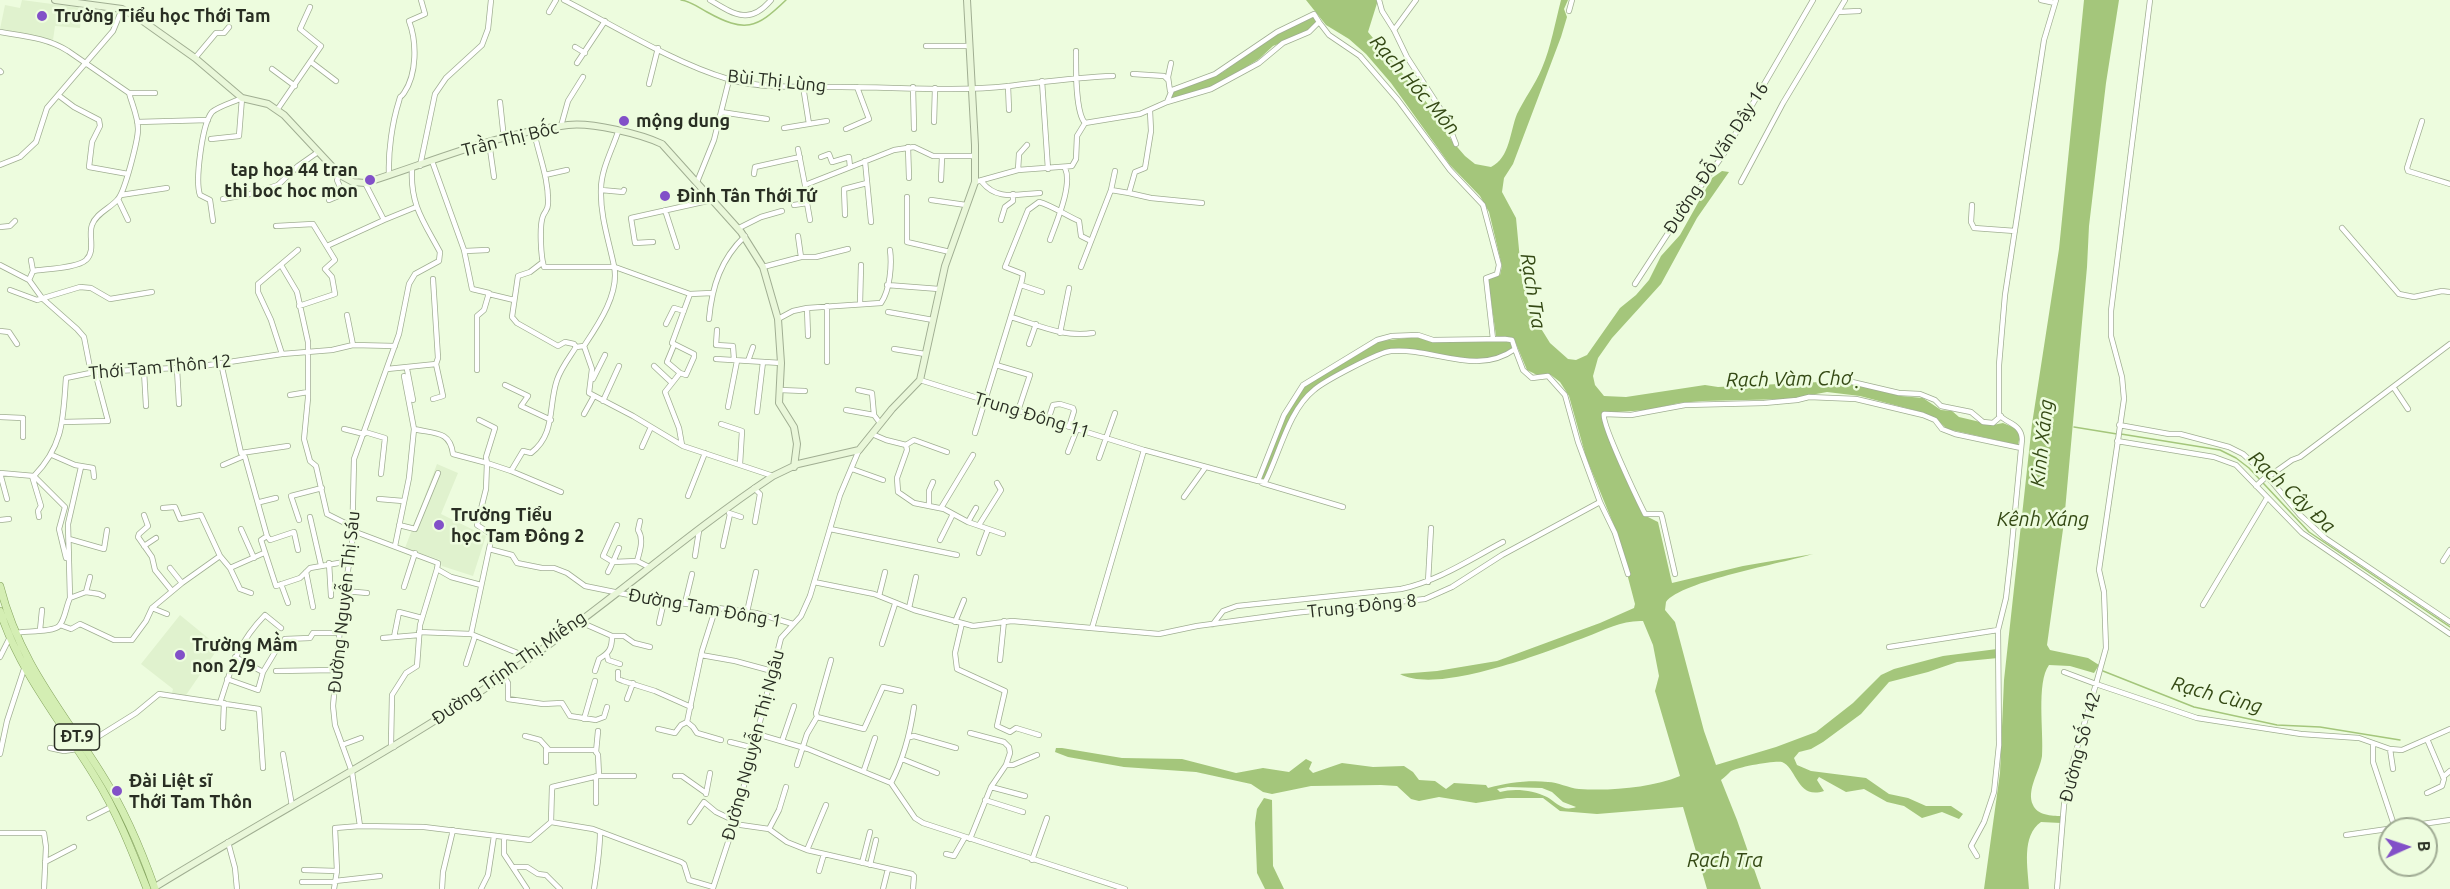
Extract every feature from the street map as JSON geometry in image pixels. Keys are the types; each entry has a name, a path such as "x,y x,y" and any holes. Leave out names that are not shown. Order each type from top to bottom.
{"main road":[{"path":"56,0 84,2 122,9 140,19 195,58 242,98 267,104 277,110 340,176 353,182 365,183"},
{"path":"920,380 939,289 975,182 967,0"},
{"name":"Trần Thị Bốc","path":"365,183 489,142 570,124 645,136 662,144 739,228 763,267 778,319 781,363 780,406 794,427 796,444 794,466"},
{"name":"Đường Nguyễn Thị Ngâu","path":"859,450 880,423 920,380"},
{"name":"Đường Trịnh Thị Miếng","path":"152,889 228,842 394,747 504,676 649,567 727,513 754,488 773,476 817,459 859,450"},
{"name":"ĐT.9","path":"0,586 12,636 80,748 152,889"},
{"name":"ĐT.9","path":"0,610 24,669 118,803 152,889"}],"street":[{"path":"389,175 399,99 404,94 414,62 414,33 409,21 425,14 421,0"},
{"path":"420,165 435,94 446,78 482,45 488,29 490,0"},
{"path":"549,12 556,0"},
{"name":"Bùi Thị Lùng","path":"564,0 685,63 729,80 802,86 935,88 1008,86 1076,77 1113,76"},
{"path":"710,0 723,8 748,16 760,12 771,0"},
{"path":"723,8 724,0"},
{"path":"1379,0 1382,11 1407,57 1445,116 1456,144"},
{"path":"1394,30 1416,0"},
{"path":"1569,11 1572,0"},
{"name":"Đường Đỗ Văn Dậy 16","path":"1635,284 1723,155 1813,0"},
{"path":"1741,182 1783,103 1845,0"},
{"path":"1977,856 1971,846 1991,804 1999,745 1998,630 2007,587 2022,437 2017,426 2006,422 2001,416 1998,404 1999,364 2015,231 2044,40 2056,1 2041,0"},
{"path":"2064,672 2096,684 2106,648 2104,592 2099,570 2124,399 2122,376 2111,336 2111,311 2150,0"},
{"path":"277,110 321,45 300,29 310,7"},
{"path":"0,165 20,157 36,141 47,108 112,31 122,9"},
{"path":"1838,12 1859,11"},
{"path":"1170,91 1215,74 1277,32 1314,14 1329,35 1360,56 1398,100 1450,170 1483,205 1500,265 1497,274 1486,278 1494,339"},
{"path":"577,63 605,21"},
{"path":"975,182 982,182 997,175 1018,170 1065,168 1074,165 1077,136 1085,123 1150,111 1167,102 1211,89 1259,63 1284,43 1309,32 1319,22"},
{"path":"195,58 215,34 225,32 229,27"},
{"path":"0,32 40,39 58,45 129,93 155,93"},
{"path":"926,46 969,46"},
{"path":"575,47 585,54"},
{"path":"649,84 658,48"},
{"path":"1076,51 1076,77 1082,119 1085,123"},
{"path":"311,62 336,81"},
{"path":"1167,102 1170,91 1168,80 1171,63"},
{"path":"272,69 295,86"},
{"path":"1133,74 1164,76 1168,80"},
{"path":"561,126 568,101 583,77"},
{"path":"697,182 714,140 729,80"},
{"path":"1042,81 1048,169"},
{"path":"802,86 810,124"},
{"path":"1008,86 1009,110"},
{"path":"846,129 869,119 857,87"},
{"path":"913,87 914,129"},
{"path":"934,122 935,88"},
{"path":"128,220 120,197 138,131 129,93"},
{"path":"58,95 74,107 99,120 100,126 92,142 89,168 128,174"},
{"path":"212,139 239,137 242,98 213,111 208,120 198,166 198,189 200,195 210,200 213,221"},
{"path":"500,102 504,139"},
{"path":"1129,193 1135,172 1145,168 1151,131 1150,111"},
{"path":"721,112 767,119"},
{"path":"137,122 208,120"},
{"path":"784,128 827,121"},
{"path":"2422,121 2408,171 2450,184"},
{"path":"534,132 545,175 549,208 543,216 543,266 615,267 690,294 712,294"},
{"path":"584,346 596,327 615,285 615,267 604,228 601,190 603,173 618,132"},
{"path":"489,142 494,177"},
{"path":"1018,170 1018,154 1026,144"},
{"path":"805,185 894,150 908,147 920,148 933,156 975,156"},
{"path":"908,147 909,178"},
{"path":"798,149 810,220"},
{"path":"223,199 250,194 278,185 293,170 318,152"},
{"path":"821,157 829,154 832,162 849,157 850,167"},
{"path":"933,156 933,164"},
{"path":"754,174 754,167 800,157"},
{"path":"941,180 942,157"},
{"path":"432,161 465,251 472,289 514,300"},
{"path":"865,161 871,222"},
{"name":"Đường Nguyễn Thị Sáu","path":"360,826 352,772 335,725 333,706 335,670 353,529 354,459 395,346 409,284 415,274 439,261 440,258 440,252 416,207 411,188 412,168"},
{"path":"1050,240 1060,213 1068,178 1065,168"},
{"path":"545,175 567,170"},
{"path":"1081,267 1111,190 1115,171"},
{"path":"329,200 343,194 337,180 340,176"},
{"path":"982,182 990,192 999,194 1040,193"},
{"path":"365,183 384,220"},
{"path":"845,215 844,189 867,183"},
{"path":"33,271 79,264 87,260 90,254 92,225 98,216 120,197 167,188"},
{"path":"601,190 622,192 624,190"},
{"path":"1111,190 1151,198 1202,203"},
{"path":"1001,220 1005,207 1013,201 1013,194"},
{"path":"907,197 907,242 950,252"},
{"path":"653,242 635,243 630,219 712,200"},
{"path":"932,200 966,205"},
{"path":"975,433 1021,285 1023,274 1005,267 1028,210 1039,202 1050,205 1060,213 1080,221 1081,236 1091,241"},
{"path":"794,205 807,203"},
{"path":"1972,206 1971,222 1974,228 2015,231"},
{"path":"327,246 416,207"},
{"path":"665,210 677,248"},
{"path":"739,228 761,217 782,211"},
{"path":"0,227 10,226 15,221"},
{"path":"276,226 313,224 335,261 325,269 332,277 335,294 298,306"},
{"path":"2343,228 2399,294 2414,297 2450,292"},
{"path":"710,319 716,279 726,260 745,236"},
{"path":"798,236 801,257"},
{"path":"763,267 801,257 816,257 848,249"},
{"path":"282,354 258,287 261,280 298,250"},
{"path":"465,251 487,250"},
{"path":"778,319 793,311 807,308 881,303 892,262 890,250"},
{"path":"29,280 33,271 32,260"},
{"path":"543,262 530,272 518,276 512,314 517,323 558,346 565,342 574,344 576,347 584,346"},
{"path":"281,265 297,292 298,306 309,351 304,439 309,460 316,466 327,514 353,529 438,563 422,618 417,666 406,674 392,695 391,744 394,747"},
{"path":"860,304 861,265"},
{"path":"0,266 29,280 42,298 84,337 108,422 62,422"},
{"path":"433,279 438,358 436,364 443,396 433,399"},
{"path":"887,285 939,289"},
{"path":"1021,285 1042,292"},
{"path":"10,290 29,299 37,300 80,287 91,288 112,299 153,292"},
{"path":"1060,333 1069,288"},
{"path":"477,370 477,316 484,310 489,294"},
{"path":"674,345 694,356 686,375 667,362 690,294"},
{"path":"827,306 828,362"},
{"path":"666,324 674,308 684,311"},
{"path":"807,308 808,336"},
{"path":"888,312 933,320"},
{"path":"347,315 353,345"},
{"path":"1011,317 1060,333 1093,333"},
{"path":"1029,344 1036,324"},
{"path":"717,330 716,345 733,346 735,360 728,407"},
{"path":"0,331 9,332 17,345"},
{"path":"1260,482 1284,415 1303,386 1377,340 1392,336 1418,335 1433,340 1512,340 1523,370 1532,378 1548,376 1565,395 1578,442 1629,574"},
{"path":"2257,485 2292,459 2300,457 2450,344"},
{"name":"Thới Tam Thôn 12","path":"33,476 52,455 62,433 66,378 93,373 177,369 282,354 332,350 353,345 395,346"},
{"path":"584,346 592,369 592,382"},
{"path":"511,471 523,451 531,453 540,446 548,432 557,380 576,347"},
{"path":"748,362 753,347"},
{"path":"894,349 925,354"},
{"path":"1260,482 1276,460 1295,414 1314,390 1358,365 1388,351 1406,351 1464,362 1487,362 1500,358 1515,349"},
{"path":"605,355 589,390 594,396 682,445 773,476"},
{"path":"716,359 781,363"},
{"path":"757,412 763,362"},
{"path":"221,363 242,455 260,502 267,536 270,540 294,532 297,550"},
{"path":"387,369 407,369 436,364"},
{"path":"996,365 1030,375 1017,411"},
{"path":"603,401 619,366"},
{"path":"654,366 671,382"},
{"path":"177,369 179,404"},
{"path":"407,369 413,400"},
{"path":"144,371 146,406"},
{"path":"680,373 665,392 679,428 682,445"},
{"path":"395,546 412,458 414,429 404,376"},
{"name":"Trung Đông 11","path":"920,380 1144,450 1343,507"},
{"path":"1852,382 1899,393 1920,394 1935,400 1941,406 1971,412 1983,422 1993,423 2001,416"},
{"path":"505,385 528,396 521,406 551,420"},
{"path":"2394,388 2408,410"},
{"path":"780,390 805,391"},
{"path":"858,390 872,393 874,415 880,423"},
{"path":"290,395 308,392"},
{"path":"584,414 594,396"},
{"path":"1675,574 1662,517 1660,514 1645,514 1603,420 1604,414 1631,415 1685,405 1764,403 1809,397 1856,399 1928,417 1937,422 1942,429 1955,434 2021,448"},
{"path":"1048,420 1053,405 1060,404 1074,411 1069,427"},
{"path":"846,410 874,415"},
{"path":"1099,458 1114,413"},
{"path":"0,417 23,418 23,437"},
{"path":"466,664 491,534 477,525 486,489 486,457 495,428 479,420"},
{"path":"721,424 742,431 740,464"},
{"path":"642,447 651,427"},
{"path":"344,429 385,438 381,474"},
{"path":"414,429 446,436 452,444 453,454 511,471 561,492"},
{"path":"1068,452 1077,429"},
{"path":"2118,433 2180,434 2229,447 2243,454 2267,476 2300,515 2325,538 2450,622"},
{"path":"2118,433 2236,465 2302,533 2450,634"},
{"path":"872,434 906,445"},
{"path":"947,452 914,440 906,445 896,488 902,496 914,503 941,508 968,522 1003,534"},
{"path":"223,465 242,455 288,446"},
{"name":"Đường Nguyễn Thị Ngâu","path":"713,888 734,822 781,638 801,616 814,582 840,495 859,450"},
{"path":"1092,628 1144,450"},
{"path":"687,496 705,453"},
{"path":"52,455 93,468 94,477"},
{"path":"941,508 973,455"},
{"path":"0,657 12,636 40,630 53,630 60,626 70,598 68,524 81,466"},
{"path":"1184,497 1205,468"},
{"path":"852,469 883,480"},
{"path":"7,499 0,472 33,476 64,506 59,529 69,572"},
{"path":"399,525 415,529 438,473"},
{"path":"33,476 41,506 38,511 39,517"},
{"path":"929,505 929,491 933,482"},
{"path":"978,525 1001,490 997,483"},
{"path":"299,520 291,496 321,488"},
{"path":"754,488 760,494 755,522"},
{"path":"260,502 276,498"},
{"path":"2203,605 2267,498"},
{"path":"379,499 403,501"},
{"name":"Trung Đông 8","path":"814,582 879,596 895,604 973,626 1004,621 1159,634 1197,626 1425,599 1452,587 1503,555 1600,502"},
{"path":"163,508 175,507 180,519 201,515 220,556 230,568 240,589 251,594"},
{"path":"968,522 976,508"},
{"path":"723,546 727,513 741,517"},
{"path":"940,540 953,514"},
{"path":"144,515 148,526 138,535 152,557 155,570 172,591"},
{"path":"310,517 321,565"},
{"path":"0,520 9,519"},
{"path":"637,561 641,545 641,535 638,530 640,521"},
{"path":"617,525 602,555 613,562 637,561 649,567"},
{"path":"1428,582 1431,528"},
{"path":"241,529 254,558"},
{"path":"830,529 957,555"},
{"path":"979,553 988,529"},
{"path":"69,539 104,549 107,530"},
{"path":"694,556 699,531"},
{"path":"267,536 261,540 276,586 300,578 310,568 328,563 350,561"},
{"path":"144,546 156,538"},
{"path":"1213,624 1223,611 1237,606 1401,589 1428,582 1503,542"},
{"path":"608,572 619,548"},
{"name":"Đường Tam Đông 1","path":"489,549 512,555 517,563 554,568 567,573 585,586 664,601 747,612 792,624"},
{"path":"2443,561 2450,550"},
{"path":"230,568 264,553"},
{"path":"404,587 415,553"},
{"path":"60,626 71,629 80,624 114,640 132,640 146,621 152,608 220,556"},
{"path":"328,563 331,597"},
{"path":"170,568 182,583"},
{"path":"437,569 451,577 481,585"},
{"path":"306,572 313,607"},
{"path":"747,612 756,572"},
{"path":"879,596 885,572"},
{"path":"685,603 692,573"},
{"path":"86,592 90,577"},
{"path":"909,608 916,577"},
{"path":"281,584 288,603"},
{"path":"345,591 367,593"},
{"path":"70,598 86,592 103,596"},
{"path":"955,622 964,600"},
{"path":"659,622 664,601"},
{"path":"882,644 895,604"},
{"path":"658,729 676,733 681,725 687,722 701,655 717,607"},
{"path":"152,608 167,614"},
{"path":"40,630 42,610"},
{"path":"394,637 399,612 422,618"},
{"path":"223,728 222,703 227,679 235,657 250,630 265,615 281,628"},
{"path":"578,621 612,636 624,636 634,643 650,647"},
{"path":"1000,660 1004,621"},
{"path":"962,623 955,652 957,669 1005,691 997,726 1010,732 1016,728 1040,735"},
{"path":"1889,647 1998,630"},
{"path":"285,639 310,638 313,633 339,633"},
{"path":"383,638 419,633 473,635 530,658"},
{"path":"612,636 607,655 610,661 620,664"},
{"path":"0,642 5,647"},
{"path":"227,679 258,690 263,672 275,652"},
{"path":"595,671 599,658 607,655"},
{"path":"701,655 772,671"},
{"path":"235,657 263,672"},
{"path":"817,717 816,713 831,660"},
{"path":"0,754 7,721 24,669"},
{"path":"276,670 335,670"},
{"path":"618,672 618,679 691,707"},
{"path":"504,676 508,683 508,699 562,704 570,717 584,719 602,719 607,707"},
{"path":"584,719 594,681"},
{"path":"627,699 633,683"},
{"name":"Đường Số 142","path":"2057,889 2062,823 2069,775 2096,684 2197,718 2301,734 2359,738 2390,749"},
{"path":"817,717 864,729 883,687 901,691"},
{"path":"50,748 64,751 80,748 136,713 159,694 259,710 263,768"},
{"path":"782,741 794,706"},
{"path":"891,783 910,737 914,707"},
{"path":"797,765 813,720 817,717"},
{"path":"687,722 697,733 721,740"},
{"path":"2393,769 2390,749 2402,750 2450,729"},
{"path":"596,803 598,730"},
{"path":"757,734 864,770 891,783 915,818 923,823 1125,889"},
{"path":"946,854 954,856 967,838 991,787 1006,765 1010,753 1009,747 1004,742 970,734"},
{"path":"525,736 540,740 546,748 546,762"},
{"path":"910,737 914,736 957,748"},
{"path":"342,745 361,738"},
{"path":"864,770 875,738"},
{"path":"2427,739 2444,779 2442,786 2427,793"},
{"path":"730,742 754,748"},
{"path":"2373,743 2373,762 2391,817"},
{"path":"546,748 586,749 596,752"},
{"path":"282,754 292,806"},
{"path":"1006,765 1013,765 1037,755"},
{"path":"902,759 937,773"},
{"path":"2442,777 2450,771"},
{"path":"690,822 704,802 710,773"},
{"path":"334,889 337,871 335,828 424,827 530,840 550,822 552,787 598,776 634,776"},
{"path":"675,776 682,776 706,793"},
{"path":"769,829 779,810 786,787"},
{"path":"991,787 1025,796"},
{"path":"985,800 1023,812"},
{"path":"704,802 734,822 769,829 787,842 807,850 912,874 914,876 913,889"},
{"path":"807,850 826,805"},
{"path":"89,818 111,807"},
{"path":"1032,860 1047,818"},
{"path":"550,822 600,832 681,862 686,868 689,880 713,888"},
{"path":"442,889 443,872 453,830"},
{"path":"2346,835 2378,830"},
{"path":"594,889 596,863 600,857 600,832"},
{"path":"862,863 870,832"},
{"path":"0,833 44,833 44,889"},
{"path":"481,889 489,871 494,836"},
{"path":"504,837 504,854 515,867 527,889"},
{"path":"870,865 876,840"},
{"path":"228,842 235,868 237,889"},
{"path":"45,862 74,847"},
{"path":"819,871 824,854"},
{"path":"515,867 527,867 538,874 546,875 560,889"},
{"path":"883,889 888,869"},
{"path":"304,870 337,871"},
{"path":"302,882 380,876"}],"shaded area":[{"name":"Trường Tiểu học Thới Tam","path":"22,0 82,8 80,28 55,26 53,40 0,29 5,5 20,8"},
{"name":"Trường Tiểu học Tam Đông 2","path":"437,464 458,473 441,514 486,536 473,576 442,566 440,560 405,548"},
{"name":"Trường Mầm non 2/9","path":"180,615 219,647 186,695 172,693 173,689 141,664"}],"water":[{"name":"Rạch Tra","path":"1306,0 1378,0 1368,32 1432,109 1452,141 1465,156 1475,164 1491,167 1506,151 1517,114 1545,60 1561,0 1568,0 1564,9 1567,17 1561,37 1513,164 1504,178 1502,192 1516,218 1522,281 1532,314 1550,343 1568,359 1576,360 1587,355 1620,308 1649,280 1661,256 1680,235 1712,178 1722,171 1729,172 1697,218 1661,284 1612,338 1598,358 1593,376 1595,385 1604,396 1626,397 1705,385 1718,387 1820,382 1851,384 1901,396 1923,398 1941,410 1952,411 1959,417 1993,425 2003,423 2015,428 2020,435 2018,445 1947,429 1936,419 1921,412 1860,396 1827,392 1789,399 1679,403 1648,410 1602,413 1601,415 1612,447 1644,515 1658,522 1672,583 1743,566 1813,554 1711,580 1675,594 1666,602 1665,610 1675,622 1704,731 1716,765 1816,732 1853,703 1881,675 1894,669 1943,656 1997,649 1998,658 1957,662 1889,682 1861,714 1823,742 1811,749 1799,752 1794,758 1797,765 1811,771 1866,778 1889,794 1908,798 1926,806 1951,806 1963,814 1959,819 1942,812 1922,818 1904,806 1887,802 1864,789 1846,792 1819,777 1817,780 1824,791 1815,793 1808,791 1782,762 1741,768 1731,771 1721,780 1761,889 1707,889 1683,807 1597,814 1560,811 1543,798 1507,798 1476,803 1439,797 1419,801 1411,799 1397,786 1381,785 1311,786 1272,794 1263,792 1251,784 1196,772 1124,767 1068,757 1055,752 1056,748 1062,748 1122,758 1182,759 1236,773 1263,768 1289,772 1306,759 1312,762 1309,769 1313,773 1342,763 1373,767 1404,766 1419,780 1435,781 1446,789 1454,783 1486,785 1488,788 1533,781 1552,782 1579,789 1604,790 1643,786 1680,776 1655,691 1659,676 1653,645 1643,621 1621,624 1520,661 1465,675 1439,679 1417,679 1400,674 1437,671 1497,661 1600,623 1634,608 1635,604 1615,528 1586,457 1569,396 1560,382 1551,375 1539,376 1527,370 1514,339 1496,336 1488,279 1500,275 1502,266 1489,212 1480,196 1450,165 1391,83 1366,54 1349,39 1326,25","holes":["1542,788 1552,792 1563,802 1576,807 1564,808 1547,797 1530,791 1500,792 1497,789"]},
{"name":"Kênh Xáng","path":"2084,0 2119,0 2106,83 2089,226 2064,522 2047,645 2050,650 2088,658 2099,665 2094,673 2070,666 2049,665 2045,673 2042,695 2042,756 2032,787 2031,799 2035,808 2041,813 2061,816 2061,823 2041,822 2031,835 2027,853 2029,889 1984,889 2000,773 2004,680 2032,424 2059,249"},
{"path":"1315,17 1318,22 1311,31 1273,46 1259,59 1212,88 1170,99 1171,93 1223,72 1278,32"},
{"path":"1416,337 1431,342 1505,341 1511,342 1512,349 1493,358 1464,360 1404,348 1392,349 1357,363 1303,399 1264,480 1261,480 1285,416 1305,386 1380,341"},
{"path":"1264,798 1272,800 1273,866 1284,889 1265,889 1257,873 1255,823 1257,809"}],"waterway":[{"name":"Rạch Hóc Môn","path":"681,0 720,19 741,25 758,22 786,0"},
{"name":"Rạch Cây Đa","path":"2074,427 2117,434"},
{"name":"Rạch Cây Đa","path":"2121,434 2220,450 2236,458 2249,468 2309,532 2450,627"},
{"name":"Rạch Cùng","path":"2103,671 2194,707 2277,725 2320,727 2400,740"}],"place":[{"name":"Trường Tiểu học Thới Tam","path":"42,16"},
{"name":"mộng dung","path":"624,121"},
{"name":"tap hoa 44 tran thi boc hoc mon","path":"370,180"},
{"name":"Đình Tân Thới Tứ","path":"665,196"},
{"name":"Trường Tiểu học Tam Đông 2","path":"439,525"},
{"name":"Trường Mầm non 2/9","path":"180,655"},
{"name":"Đài Liệt sĩ Thới Tam Thôn","path":"117,791"}],"water label":[{"name":"Rạch Vàm Chợ","path":"1789,379"},
{"name":"Kinh Xáng","path":"2042,443"}]}
